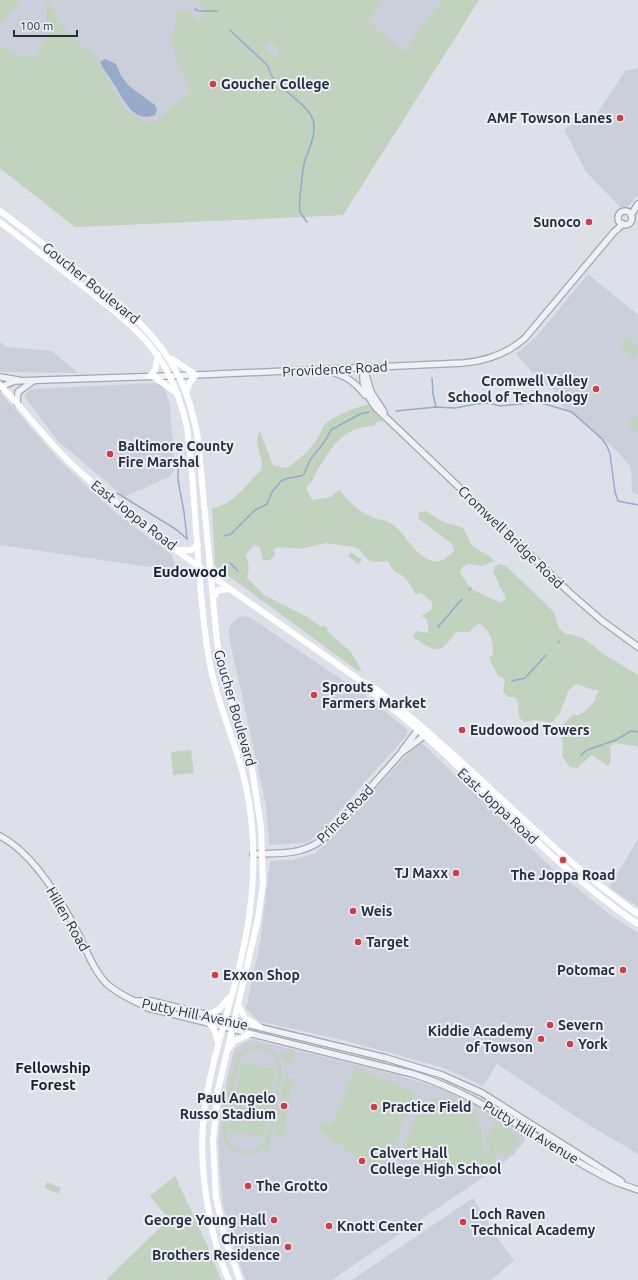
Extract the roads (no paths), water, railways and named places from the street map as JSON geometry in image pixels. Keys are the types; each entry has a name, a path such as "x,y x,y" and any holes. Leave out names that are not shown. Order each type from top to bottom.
{"main road":[{"name":"Goucher Boulevard","path":"0,211 131,313 166,354 179,376 192,409 198,439 212,599 220,658 226,684 251,762 261,821 262,883 258,919 215,1110 214,1175 216,1197 222,1226 240,1280"},
{"name":"Goucher Boulevard","path":"0,222 132,326 158,355 170,376 178,394 187,427 199,565 210,662 220,703 244,781 250,815 253,854 252,885 248,922 204,1113 202,1136 205,1185 213,1234 229,1280"},
{"path":"166,354 176,363 196,375 190,382 186,393"},
{"path":"158,355 155,370 151,376 178,394"},
{"name":"East Joppa Road","path":"1,386 78,471 199,565 362,682 366,688 420,728 568,859 616,899 638,914"},
{"path":"179,550 191,550 198,545"},
{"path":"212,599 218,590 226,588 233,590"},
{"name":"East Joppa Road","path":"420,728 424,736 559,863 611,906 638,924"},
{"path":"611,906 616,899"},
{"path":"208,1015 218,1010 232,994"},
{"path":"239,1006 245,1018 260,1027"},
{"path":"209,1023 217,1035 219,1046"},
{"path":"228,1050 234,1041 250,1034"}],"street":[{"path":"630,213 623,211 620,214 621,223 631,221 630,213 638,204"},
{"name":"Providence Road","path":"1,386 14,381 364,368 471,362 493,358 520,343 534,329 621,223"},
{"name":"Cromwell Bridge Road","path":"364,368 363,382 370,401 568,592 600,620 638,647"},
{"name":"Cromwell Bridge Road","path":"364,368 371,392 390,421"},
{"path":"322,370 340,374 352,381 370,401"},
{"path":"0,377 22,381"},
{"path":"17,403 18,392 34,381"},
{"name":"Prince Road","path":"253,854 295,853 318,844 330,833 401,753 420,728"},
{"name":"Prince Road","path":"401,753 424,736"},
{"name":"Hillen Road","path":"0,836 22,853 50,887 74,925 100,976 113,989 136,1001"},
{"name":"Putty Hill Avenue","path":"136,1001 151,1002 260,1027 420,1067 455,1080 487,1096 611,1173 623,1183"},
{"name":"Putty Hill Avenue","path":"136,1001 148,1008 413,1074 440,1083 486,1105 608,1178 638,1190"}],"water":[{"path":"105,59 116,64 121,76 129,86 155,105 157,109 155,115 147,117 140,116 129,108 101,65 100,62"}],"waterway":[{"path":"195,9 199,11 218,11"},
{"path":"230,30 268,66 271,74 277,82 307,109 312,117 314,134 304,164 300,202 300,212 307,222"},
{"path":"432,378 436,407"},
{"path":"396,411 436,407 455,408 489,403 500,406 538,402 572,412 602,439 607,446 610,454 615,492 618,501 638,505"},
{"path":"224,536 231,534 255,510 267,504 272,492 281,481 304,474 310,460 325,441 331,430 360,414 369,412"},
{"path":"178,464 178,480 187,539"},
{"path":"117,493 177,530 187,539"},
{"path":"230,563 238,571"},
{"path":"438,627 462,599"},
{"path":"512,681 525,678 546,655"},
{"path":"581,755 587,750 616,740 631,731 638,732"}],"place":[{"name":"Goucher College","path":"213,84"},
{"name":"AMF Towson Lanes","path":"620,118"},
{"name":"Sunoco","path":"589,222"},
{"name":"Cromwell Valley School of Technology","path":"596,389"},
{"name":"Baltimore County Fire Marshal","path":"110,454"},
{"name":"Sprouts Farmers Market","path":"314,695"},
{"name":"Eudowood Towers","path":"462,730"},
{"name":"The Joppa Road","path":"563,860"},
{"name":"TJ Maxx","path":"456,873"},
{"name":"Weis","path":"353,911"},
{"name":"Target","path":"358,942"},
{"name":"Potomac","path":"623,970"},
{"name":"Exxon Shop","path":"215,975"},
{"name":"Severn","path":"550,1025"},
{"name":"Kiddie Academy of Towson","path":"541,1039"},
{"name":"York","path":"570,1044"},
{"name":"Paul Angelo Russo Stadium","path":"284,1106"},
{"name":"Practice Field","path":"374,1107"},
{"name":"Calvert Hall College High School","path":"362,1161"},
{"name":"The Grotto","path":"248,1186"},
{"name":"George Young Hall","path":"274,1220"},
{"name":"Loch Raven Technical Academy","path":"463,1222"},
{"name":"Knott Center","path":"329,1226"},
{"name":"Christian Brothers Residence","path":"288,1247"}],"district":[{"name":"Eudowood","path":"190,572"},
{"name":"Fellowship Forest","path":"53,1076"}]}
